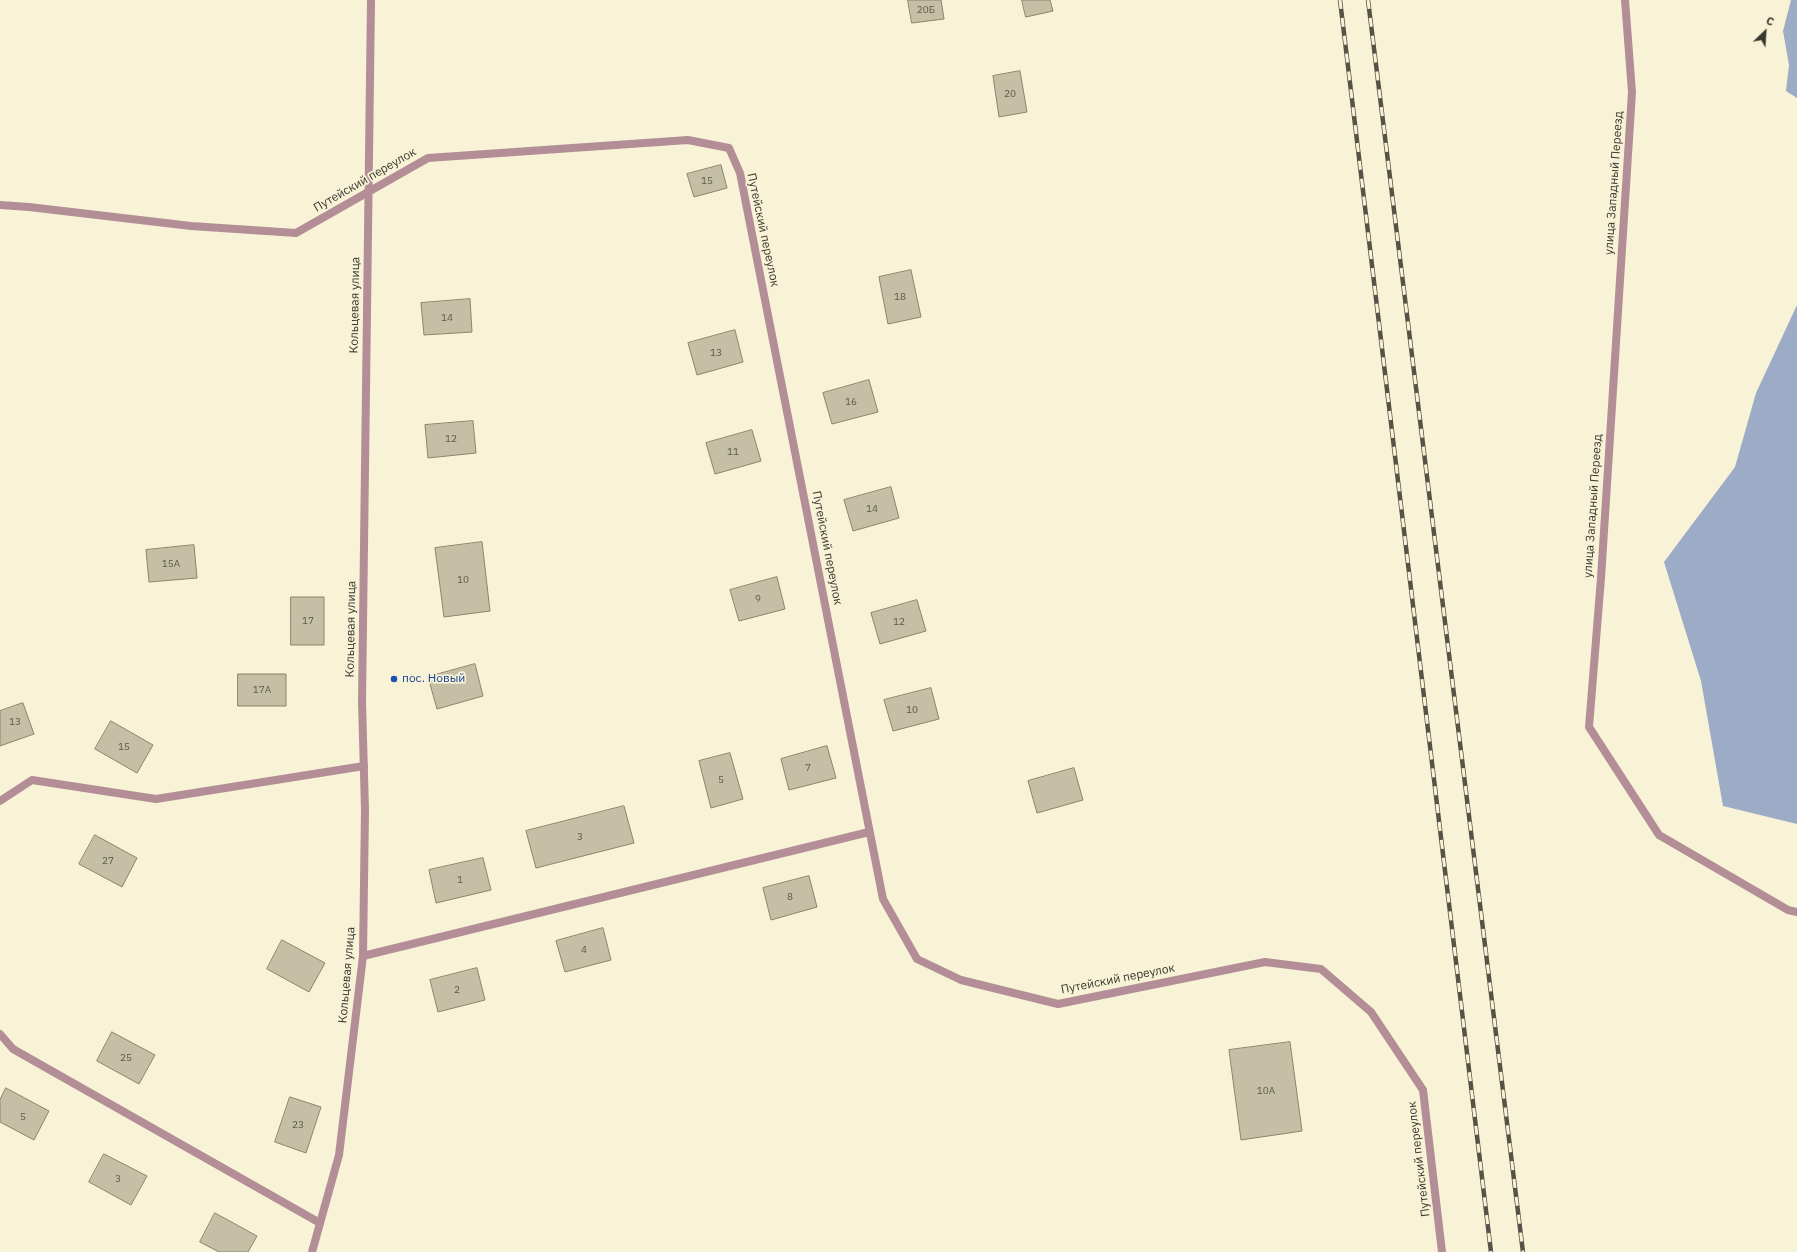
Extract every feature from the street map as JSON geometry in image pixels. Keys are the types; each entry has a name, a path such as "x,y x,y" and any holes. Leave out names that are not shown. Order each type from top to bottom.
{"street":[{"name":"Кольцевая улица","path":"312,1252 340,1155 363,956 366,810 362,702 371,0"},
{"name":"улица Западный Переезд","path":"1625,0 1632,92 1601,578 1589,727 1659,834 1788,910 1797,912"},
{"name":"Путейский переулок","path":"0,206 30,207 191,226 296,233 428,158 688,140 729,148 740,173 883,899 917,959 961,980 1058,1004 1265,962 1321,969 1371,1012 1423,1090 1442,1252"},
{"path":"0,801 32,780 156,798 364,766"},
{"path":"363,956 869,832"},
{"path":"0,1034 13,1049 320,1223"}],"water":[{"path":"1791,0 1797,0 1797,98 1786,91 1789,65 1783,31"},
{"path":"1797,305 1797,824 1723,806 1701,681 1664,562 1735,467 1756,393"}],"building":[{"path":"908,0 941,0 944,19 912,23"},
{"path":"1022,0 1050,0 1053,11 1026,17"},
{"path":"1020,71 1027,112 999,117 993,76"},
{"path":"721,165 727,188 694,197 687,174"},
{"path":"911,270 921,317 888,324 879,277"},
{"path":"470,299 472,332 424,335 421,303"},
{"path":"735,330 743,362 697,375 688,343"},
{"path":"869,380 878,412 832,424 823,393"},
{"path":"473,421 476,453 428,458 425,425"},
{"path":"752,430 761,461 715,474 706,443"},
{"path":"891,487 899,518 853,531 844,500"},
{"path":"482,542 490,611 444,617 435,548"},
{"path":"194,545 197,578 149,582 146,550"},
{"path":"777,577 785,609 739,621 730,590"},
{"path":"291,597 324,597 324,645 291,645"},
{"path":"917,600 926,631 880,644 871,613"},
{"path":"475,664 483,696 437,709 428,677"},
{"path":"238,674 286,674 286,706 238,706"},
{"path":"931,688 939,719 893,731 884,700"},
{"path":"23,703 34,734 0,746 0,711"},
{"path":"111,721 153,745 137,773 95,749"},
{"path":"827,746 836,778 789,790 781,759"},
{"path":"730,753 743,799 711,808 699,761"},
{"path":"1074,768 1083,800 1037,813 1028,781"},
{"path":"624,806 634,843 536,868 526,831"},
{"path":"95,835 137,858 122,887 79,864"},
{"path":"483,858 491,890 436,903 429,870"},
{"path":"809,876 817,907 771,920 763,888"},
{"path":"603,928 611,960 565,972 556,941"},
{"path":"282,940 325,963 309,992 267,969"},
{"path":"477,968 485,1000 438,1012 430,980"},
{"path":"112,1032 155,1055 139,1084 97,1061"},
{"path":"1290,1042 1302,1131 1241,1140 1229,1050"},
{"path":"6,1088 49,1111 34,1140 0,1122 0,1100"},
{"path":"290,1097 321,1107 306,1153 275,1142"},
{"path":"104,1154 147,1176 131,1205 89,1182"},
{"path":"215,1213 257,1236 248,1252 219,1252 200,1242"}],"railway":[{"path":"1340,0 1491,1252"},
{"path":"1368,0 1523,1252"}],"place":[{"name":"пос. Новый","path":"394,679"}]}
